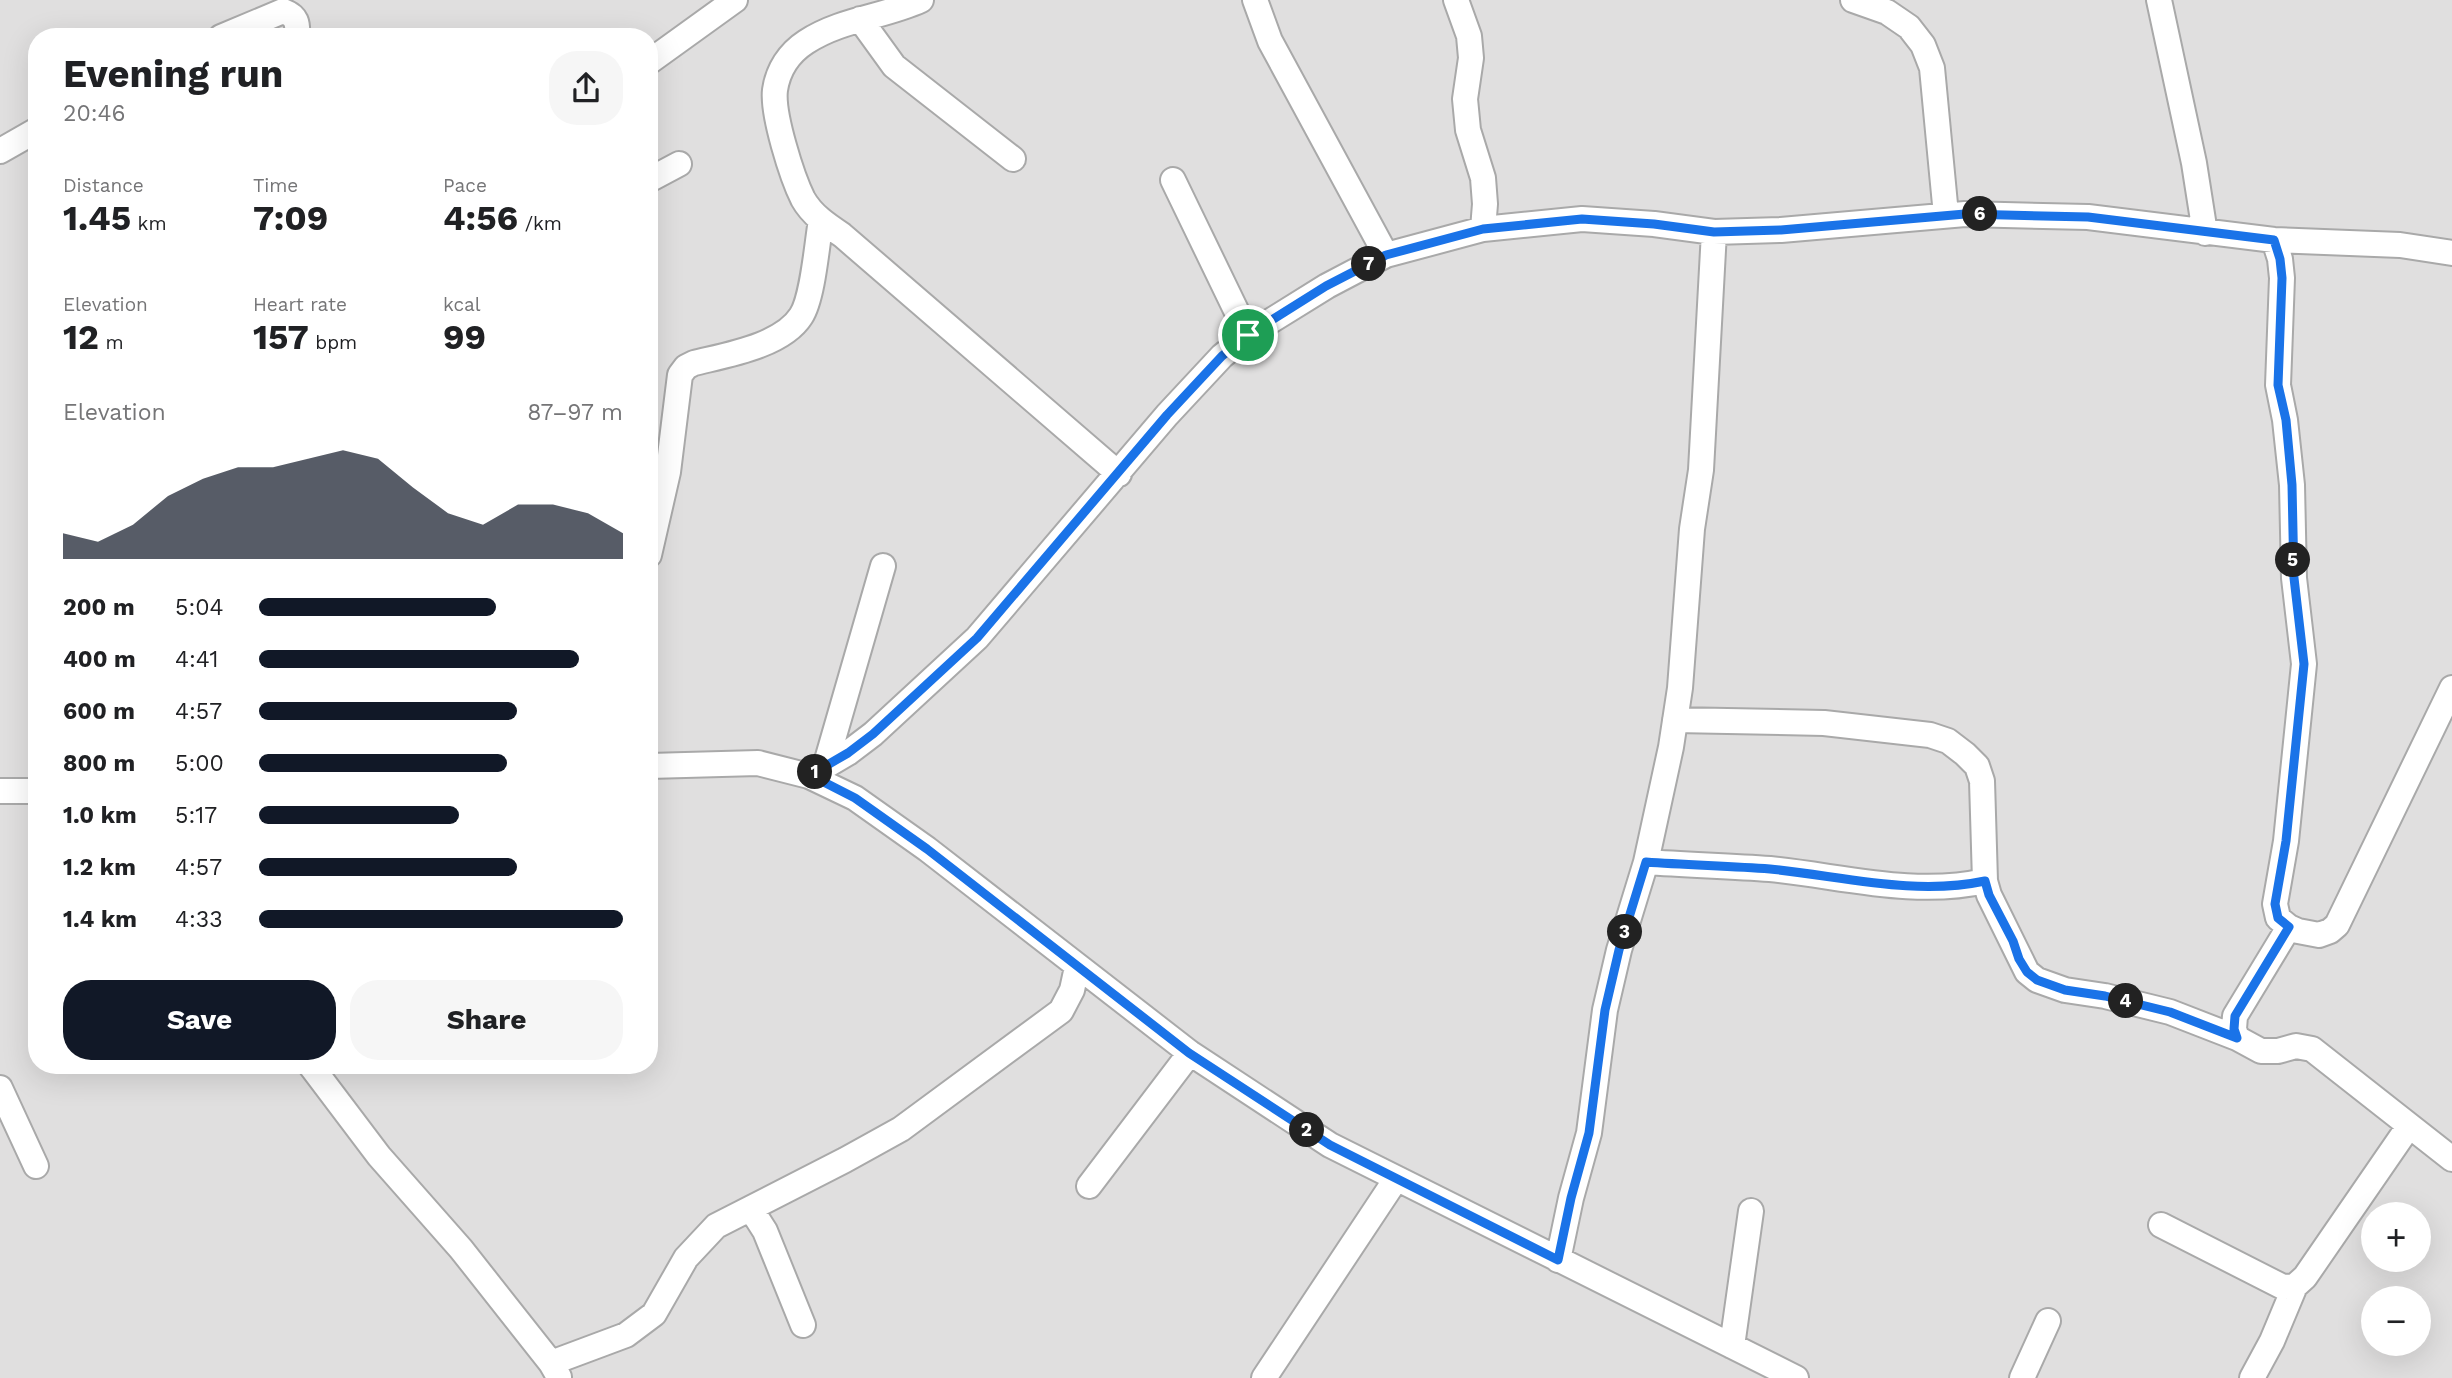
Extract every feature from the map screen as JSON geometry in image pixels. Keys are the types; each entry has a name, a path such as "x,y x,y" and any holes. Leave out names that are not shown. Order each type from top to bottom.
{"street":[{"path":"658,56 735,0"},
{"path":"922,0 830,29 805,42 786,58 775,91 782,139 793,174 804,200 821,220 842,235 1119,474"},
{"path":"1255,0 1270,41 1386,255"},
{"path":"1456,0 1469,36 1471,58 1465,99 1468,130 1483,178 1483,229"},
{"path":"1853,0 1887,12 1909,27 1923,45 1933,68 1946,215"},
{"path":"2159,0 2206,233"},
{"path":"242,28 283,10 292,14 297,21 297,28"},
{"path":"860,19 894,66 1013,159"},
{"path":"0,150 28,135"},
{"path":"658,175 679,164"},
{"path":"1173,180 1248,335"},
{"path":"817,771 873,734 977,638 1167,415 1222,356 1248,335 1326,286 1386,255 1483,229 1582,219 1714,232 1781,230 1965,214 2088,217 2274,240 2400,245 2452,253"},
{"path":"658,516 668,472 680,375 694,363 757,346 789,329 802,315 809,293 821,220"},
{"path":"1558,1260 1589,1133 1605,1010 1619,950 1646,862 1675,720 1692,529 1701,470 1714,232"},
{"path":"2274,240 2282,278 2278,385 2286,420 2292,485 2294,578 2304,664 2286,841 2275,904 2278,918 2289,927 2319,935 2337,925 2450,697"},
{"path":"817,771 883,566"},
{"path":"1675,720 1824,723 1930,734 1948,741 1977,766 1982,781 1985,881 1989,895 2027,972 2037,980 2065,990 2105,996 2170,1012 2237,1038 2261,1051 2277,1051 2295,1046 2312,1049 2452,1159"},
{"path":"658,766 758,763 817,771 927,849 1189,1053 1330,1145 1796,1378"},
{"path":"0,791 28,791"},
{"path":"1646,862 1770,869 1882,884 1964,885 1985,881"},
{"path":"2237,1038 2234,1029 2235,1016 2289,927"},
{"path":"317,1074 379,1156 461,1249 555,1371 626,1335 654,1314 686,1258 716,1226 901,1129 1060,1011 1072,990 1077,967"},
{"path":"1089,1186 1189,1053"},
{"path":"0,1088 36,1166"},
{"path":"2252,1378 2272,1341 2295,1286 2305,1277 2409,1126"},
{"path":"1264,1378 1396,1179"},
{"path":"751,1209 765,1231 803,1325"},
{"path":"1732,1346 1751,1211"},
{"path":"2161,1225 2283,1287 2295,1286"},
{"path":"2022,1378 2048,1321"}],"shaded area":[{"path":"0,0 2452,0 2452,1378 0,1378"}],"route":[{"path":"1965,214 2026,215 2088,217 2274,240 2282,278 2278,385 2286,420 2292,485 2294,578 2304,664 2296,762 2275,904 2278,918 2289,927 2235,1016 2234,1029 2237,1038 2170,1012 2105,996 2065,990 2037,980 2027,972 2019,959 1985,881 1937,886 1882,884 1770,869 1646,862 1619,950 1605,1010 1589,1133 1558,1260 1330,1145 1189,1053 927,849 855,798 810,775 848,753 873,734 977,638 1167,415 1222,356 1248,335 1326,286 1386,255 1483,229 1582,219 1714,232 1781,230 1965,214"}]}
